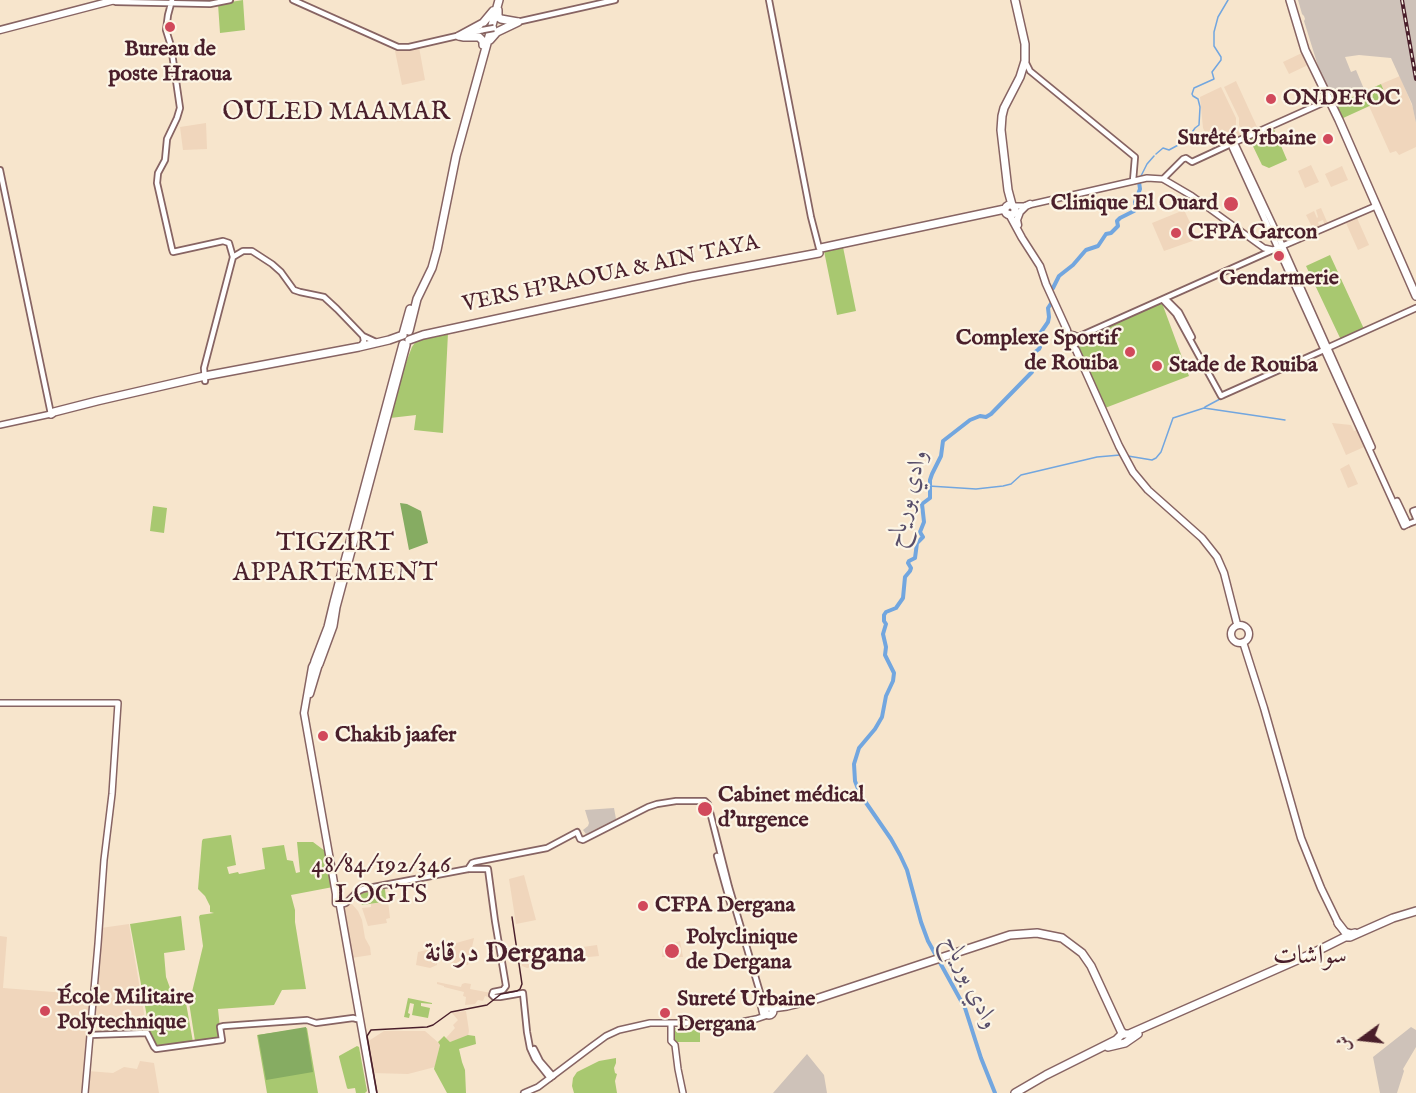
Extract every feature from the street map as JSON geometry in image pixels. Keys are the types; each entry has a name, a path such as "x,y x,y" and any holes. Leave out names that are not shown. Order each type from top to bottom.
{"highway":[{"path":"485,45 498,0"},
{"path":"317,662 416,301 435,259 456,156 493,11 498,0"},
{"path":"498,0 499,18 518,22"},
{"path":"1008,209 1002,116 1007,100 1020,77 1025,44 1014,0"},
{"path":"1008,209 999,132 1000,116 1006,97 1019,72 1022,55 1014,0"},
{"path":"1292,0 1305,50 1416,296"},
{"path":"459,36 483,23 493,11"},
{"path":"485,45 497,32 518,22"},
{"path":"459,36 479,37 485,45"},
{"path":"51,414 207,378 721,270 762,264 1008,209 1013,202 1025,205"},
{"path":"395,382 393,377 407,336 416,329 425,334"},
{"path":"51,414 97,401 218,374 390,341 401,333 407,336"},
{"path":"402,354 416,339 425,334"},
{"path":"390,341 402,354"},
{"path":"1015,1093 1118,1042 1125,1035 1393,918 1416,912"},
{"path":"1023,1091 1125,1035 1334,943 1416,912"},
{"path":"1337,923 1350,934 1361,932"},
{"path":"1334,943 1339,934 1337,923"},
{"path":"767,1012 803,1005 1018,934 1037,933 1062,938 1076,948 1091,966 1125,1035 1125,1043 1108,1047"}],"main road":[{"path":"0,30 114,1"},
{"path":"1329,100 1233,143 1232,147 1326,349 1404,526 1408,525"},
{"path":"1008,209 1148,178 1163,179 1192,196 1264,248 1278,248 1376,206"},
{"path":"1018,225 1017,220 1025,205"},
{"path":"1008,209 1042,265 1047,285"},
{"path":"1008,209 1022,238 1038,262 1125,461 1148,490 1202,538 1214,553 1224,573 1237,624"},
{"path":"1326,349 1416,308"},
{"path":"0,425 51,414"},
{"path":"1237,624 1248,629 1248,637 1243,642 1237,643 1231,637 1231,629 1237,624"},
{"path":"1243,642 1301,838 1345,939"},
{"path":"317,662 304,713 372,1093"},
{"path":"0,703 118,703 85,1093"},
{"path":"339,904 356,1017 370,1081"},
{"path":"524,1093 538,1087 614,1032 643,1024 742,1023 767,1012 759,998"},
{"path":"671,1023 671,1041 675,1045 683,1093"}],"street":[{"path":"114,1 210,4 230,0"},
{"path":"293,0 398,47 409,47 615,0"},
{"path":"769,0 811,217 820,250"},
{"path":"171,1 166,30 171,45 180,108 166,139 165,160 158,173 157,183 172,249 173,252 223,241 229,243 233,257 205,366 196,379"},
{"path":"1024,61 1030,71 1135,157 1133,182"},
{"path":"1163,179 1183,159 1197,161 1233,143"},
{"path":"0,170 51,414"},
{"path":"1073,339 1278,248"},
{"path":"233,257 245,250 255,252 278,269 294,290 321,296 363,336 378,343"},
{"path":"1164,299 1179,312 1198,352 1223,395 1326,349"},
{"path":"359,347 363,343 363,336"},
{"path":"205,366 209,372 218,374"},
{"path":"205,366 207,378"},
{"path":"1408,525 1416,519 1413,511 1416,510"},
{"path":"468,869 475,862 547,848 577,832 583,840 644,808 666,801 704,800 708,804 725,880 759,998"},
{"path":"339,904 349,901 363,889 468,869 488,869 496,933 506,986 503,990 493,992 492,995 500,997 523,993 528,1029 535,1051 552,1077"},
{"path":"725,880 767,1012"},
{"path":"90,1035 147,1033 156,1049 222,1040 220,1028 224,1026 307,1020 316,1023 356,1017"}],"shaded area":[{"path":"1298,0 1416,0 1416,123 1412,104 1391,58 1359,55 1345,57 1351,72 1356,70 1364,89 1334,103 1318,66"},
{"path":"419,47 425,80 402,85 395,51"},
{"path":"1304,52 1310,64 1289,74 1283,62"},
{"path":"1400,76 1413,108 1416,123 1416,147 1399,155 1396,151 1390,153 1369,106 1387,98 1381,84"},
{"path":"1236,81 1258,129 1244,136 1239,125 1239,118 1224,87"},
{"path":"1221,87 1236,118 1236,126 1241,137 1214,151 1203,128 1200,97"},
{"path":"206,123 207,149 183,150 180,127"},
{"path":"1311,165 1319,182 1305,188 1298,171"},
{"path":"1342,166 1348,180 1331,187 1325,174"},
{"path":"1321,208 1328,224 1325,226 1323,220 1318,222 1323,227 1314,231 1306,215 1314,211 1317,218 1316,210"},
{"name":"CFPA Garcon","path":"1184,210 1198,239 1164,251 1152,223"},
{"path":"1357,218 1369,245 1358,250 1346,223"},
{"path":"1332,423 1351,425 1354,431 1357,430 1364,447 1346,455"},
{"path":"1349,464 1358,484 1348,488 1340,469"},
{"path":"614,808 616,819 586,834 583,830 589,823 585,810"},
{"path":"524,875 536,920 516,924 509,879"},
{"path":"388,901 390,918 386,919 387,923 368,926 362,908"},
{"path":"351,903 362,920 371,955 351,958 342,907"},
{"path":"129,924 147,1031 120,1032 119,1022 92,1021 101,928"},
{"name":"École Militaire Polytechnique","path":"0,936 7,937 3,988 92,995 83,1093 0,1093"},
{"path":"474,938 468,965 441,961 442,947"},
{"name":"Polyclinique de Dergana","path":"680,941 683,957 662,957 663,946"},
{"path":"597,945 599,956 578,958 576,948"},
{"path":"540,947 542,961 527,968 522,966 522,953"},
{"path":"437,949 437,965 430,968 416,965 418,952"},
{"path":"437,982 461,987 465,983 471,984 470,989 502,995 496,999 485,996 483,1001 478,1000 475,1004 465,1005 464,992 444,987"},
{"path":"466,1011 468,1036 450,1042 446,1038 455,1028 453,1025 458,1020 452,1013"},
{"path":"1411,1027 1416,1030 1416,1047 1403,1069 1397,1093 1380,1093 1373,1057"},
{"path":"384,1031 425,1031 440,1044 435,1067 408,1074 372,1073 367,1042"},
{"path":"807,1054 824,1075 827,1093 773,1093"},
{"path":"140,1061 154,1063 159,1093 86,1093 89,1084 86,1083 88,1071 113,1073 124,1067 137,1069"}],"green space":[{"path":"243,0 245,30 220,33 218,4"},
{"path":"1381,84 1387,98 1341,119 1335,105"},
{"path":"1273,127 1287,160 1269,168 1262,165 1249,138"},
{"path":"843,247 856,311 837,315 824,251"},
{"path":"1330,255 1364,329 1341,340 1306,266"},
{"name":"Complexe Sportif de Rouiba","path":"1162,303 1189,376 1105,408 1077,348 1080,339"},
{"path":"448,333 443,433 414,430 416,415 390,418 405,365 416,341"},
{"path":"400,503 421,511 428,543 409,550"},
{"path":"153,506 167,508 164,533 150,531"},
{"path":"231,835 236,865 227,867 229,874 265,869 262,848 284,845 287,860 293,861 296,873 300,872 297,842 313,842 325,851 333,887 291,895 306,989 282,990 274,1005 218,1009 221,1038 195,1041 188,996 192,992 203,946 199,917 214,913 210,912 205,896 198,889 202,841"},
{"path":"385,889 386,899 383,902 362,905 357,896 363,893"},
{"path":"181,916 185,950 164,953 166,977 173,993 184,992 193,1042 158,1048 154,1044 149,1028 130,924"},
{"path":"408,998 432,1003 421,1003 421,1006 430,1008 428,1018 412,1015 414,1004 410,1003 409,1018 404,1017"},
{"path":"306,1027 313,1072 266,1080 258,1035"},
{"path":"307,1028 318,1093 267,1093 257,1035"},
{"path":"674,1028 700,1028 700,1042 674,1042"},
{"path":"468,1035 475,1036 476,1044 459,1049 465,1070 466,1093 447,1093 434,1069 440,1045 438,1042 444,1036 450,1042"},
{"path":"357,1046 367,1091 365,1093 356,1093 355,1088 347,1088 339,1057"},
{"path":"616,1058 614,1068 617,1074 615,1081 617,1093 574,1093 573,1078 577,1072 599,1061"}],"waterway":[{"path":"1156,154 1163,148 1169,150 1180,144 1199,125 1200,107 1198,99 1192,94 1194,88 1214,79 1212,72 1221,60 1214,46 1214,32 1218,17 1228,0"},
{"path":"1140,178 1154,156"},
{"path":"1086,250 1098,246 1106,234 1111,233 1118,226 1117,221 1120,218 1134,211 1140,189 1139,182"},
{"path":"1053,288 1059,276 1085,251"},
{"name":"وادي بورياح","path":"995,1093 965,1008 928,941 907,870 891,839 860,794 855,781 854,764 859,748 882,717 886,696 893,681 894,673 885,655 884,615 896,608 903,598 905,577 911,568 908,563 915,558 917,543 923,537 920,532 924,522 922,504 930,498 930,480 941,456 943,441 970,420 991,414 1032,372 1033,356 1040,347 1039,335 1048,322 1048,308 1052,302"},
{"path":"1205,407 1220,399"},
{"path":"1128,456 1152,460 1156,458 1161,452 1173,418 1204,408 1285,420"},
{"path":"929,486 976,489 1003,486 1011,484 1021,475 1097,457 1120,455"}],"tram line":[{"path":"377,1093 367,1036 371,1030 427,1027 451,1012 487,1005 501,994 520,989 522,984 512,917"}],"railway":[{"path":"1402,0 1416,79"}],"place":[{"name":"Bureau de poste Hraoua","path":"170,27"},
{"name":"ONDEFOC","path":"1271,99"},
{"name":"Surêté Urbaine","path":"1328,139"},
{"name":"Clinique El Ouard","path":"1231,204"},
{"name":"CFPA Garcon","path":"1176,233"},
{"name":"Gendarmerie","path":"1279,256"},
{"name":"Complexe Sportif de Rouiba","path":"1130,352"},
{"name":"Stade de Rouiba","path":"1157,366"},
{"name":"Chakib jaafer","path":"323,736"},
{"name":"Cabinet médical d'urgence","path":"705,809"},
{"name":"CFPA Dergana","path":"643,906"},
{"name":"Polyclinique de Dergana","path":"672,951"},
{"name":"École Militaire Polytechnique","path":"45,1011"},
{"name":"Sureté Urbaine Dergana","path":"665,1013"}],"district":[{"name":"OULED MAAMAR","path":"336,114"},
{"name":"TIGZIRT APPARTEMENT","path":"335,560"},
{"name":"48/84/192/346 LOGTS","path":"381,882"},
{"name":"درقانة Dergana","path":"505,955"},
{"name":"سواشات","path":"1310,958"}]}
